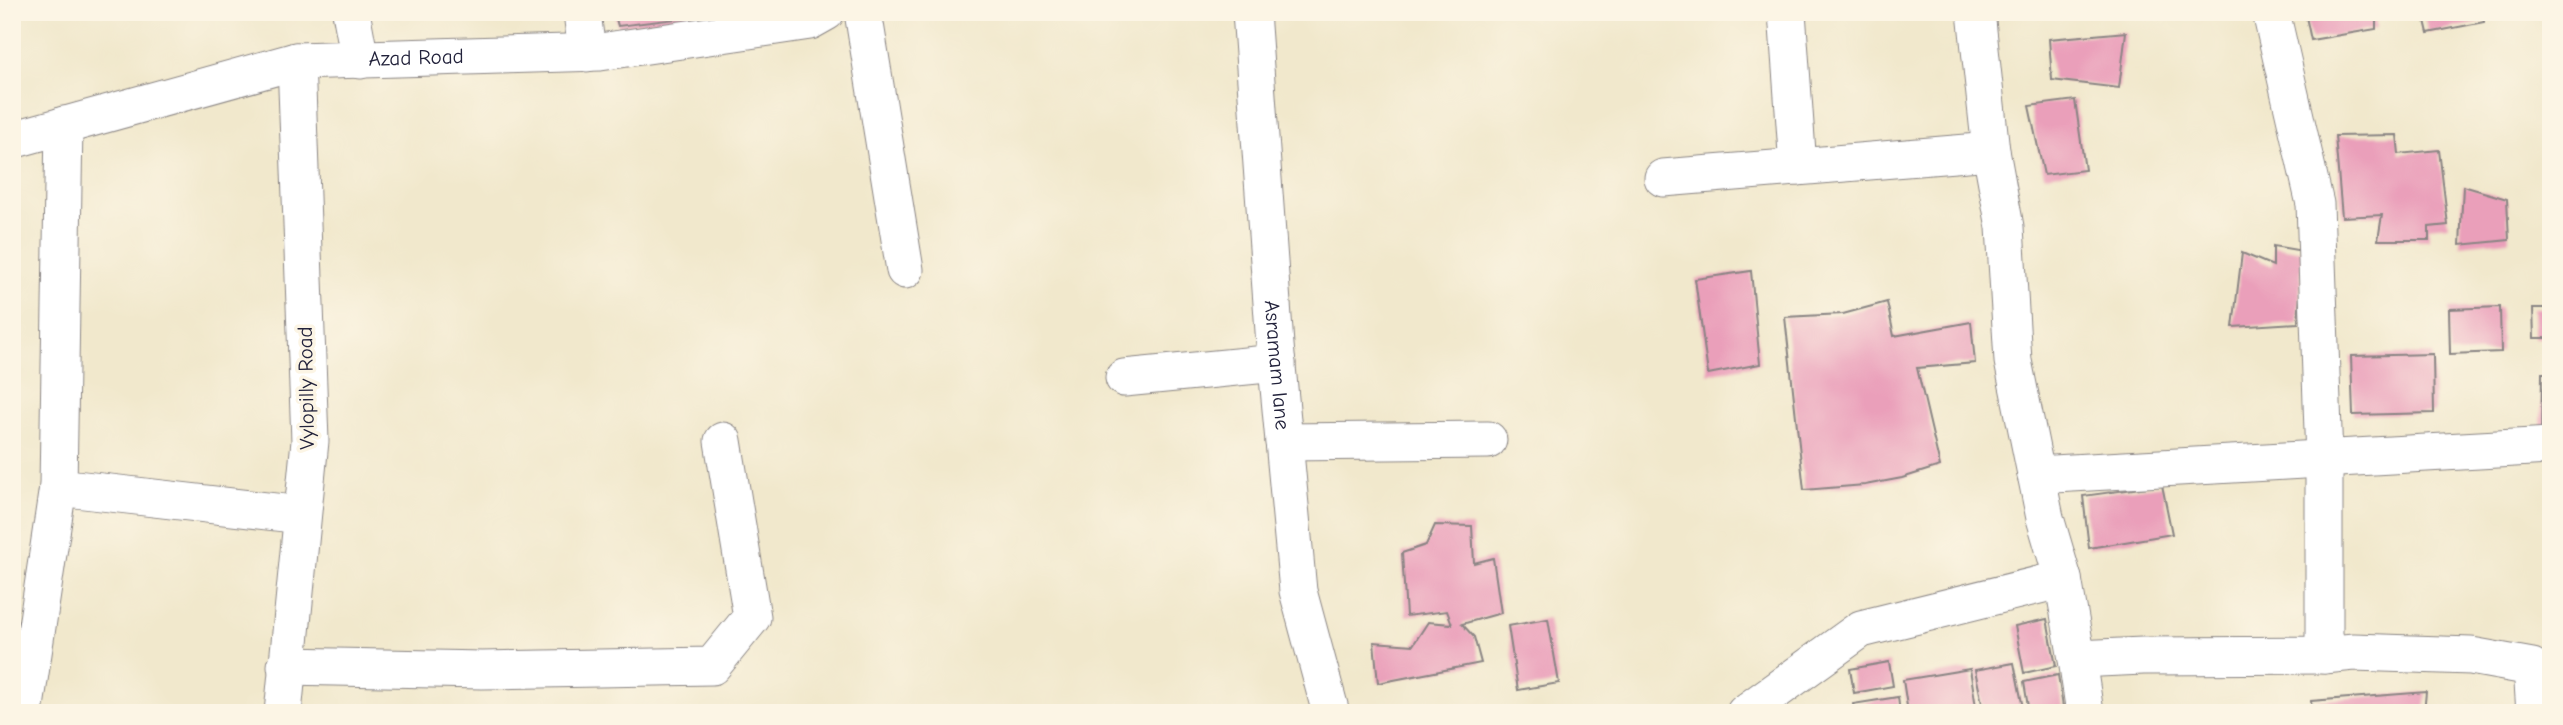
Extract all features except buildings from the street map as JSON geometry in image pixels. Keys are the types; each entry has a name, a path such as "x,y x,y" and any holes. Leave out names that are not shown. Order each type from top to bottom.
{"street":[{"path":"351,12 360,60"},
{"path":"582,12 587,53"},
{"name":"Azad Road","path":"12,140 296,61 587,53 810,21 826,12"},
{"path":"863,12 905,270"},
{"name":"Asramam lane","path":"1251,12 1283,442 1298,591 1331,713"},
{"path":"1787,12 1798,167"},
{"path":"1976,12 1991,151 2005,227 2013,361 2045,518 2063,579 2085,713"},
{"path":"2271,12 2315,204 2324,459 2323,655"},
{"name":"Vylopilly Road","path":"283,713 310,441 296,61"},
{"path":"24,713 58,487 64,125"},
{"path":"1663,178 1991,151"},
{"path":"1124,378 1277,363"},
{"path":"286,666 482,670 712,666 752,617 723,440"},
{"path":"1283,442 1488,440"},
{"path":"2036,475 2551,446"},
{"path":"58,487 302,515"},
{"path":"1745,713 1861,629 2063,579"},
{"path":"2077,659 2323,655 2354,652 2471,656 2542,667 2535,713"}]}
